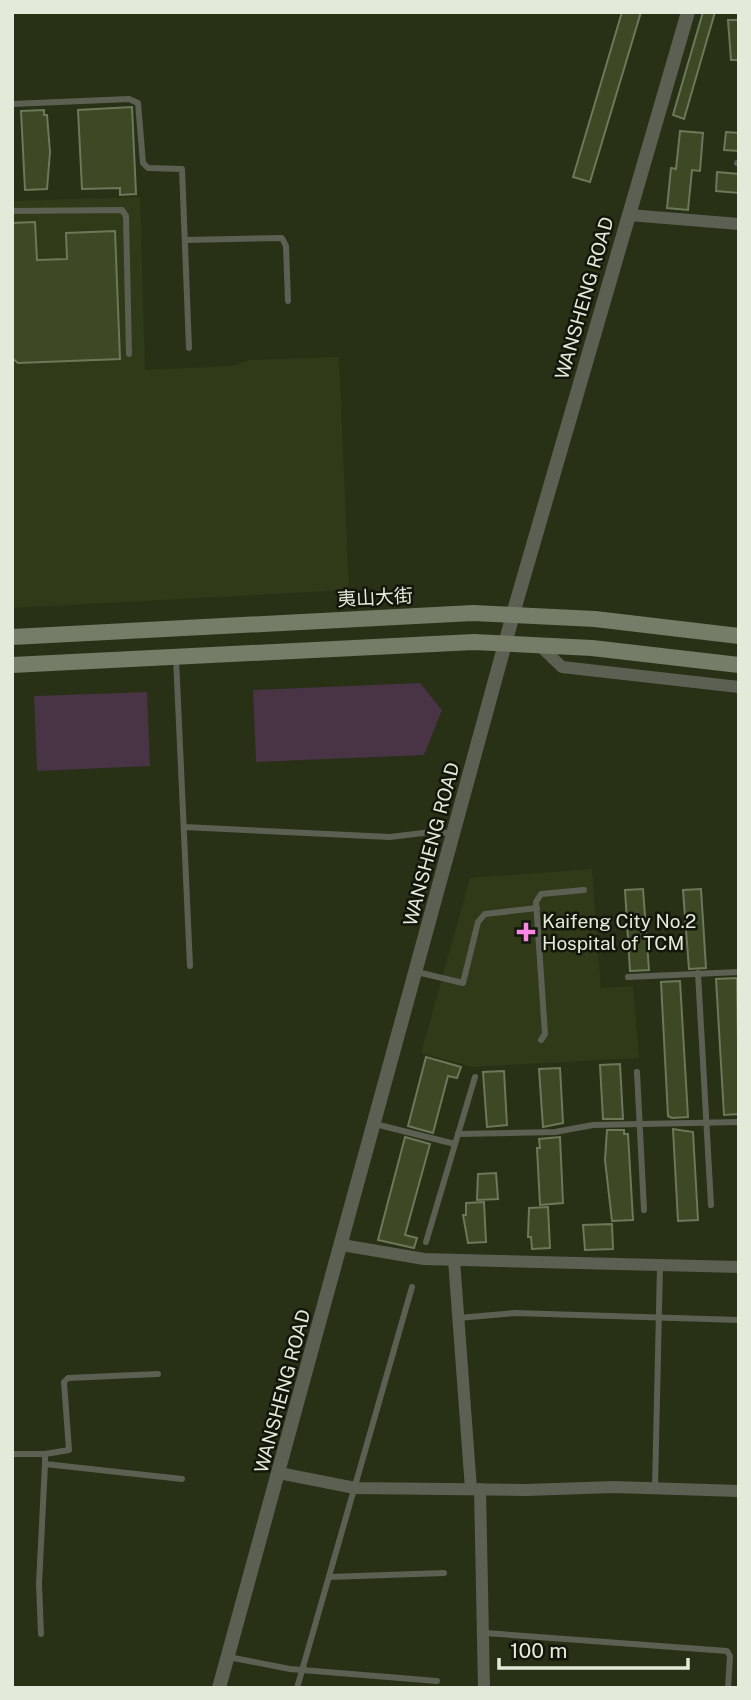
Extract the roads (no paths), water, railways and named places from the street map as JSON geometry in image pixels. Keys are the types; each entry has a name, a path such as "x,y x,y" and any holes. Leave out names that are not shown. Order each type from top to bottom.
{"main road":[{"name":"夷山大街","path":"12,637 473,613 595,619 739,636"},
{"path":"12,665 505,643 739,665"}],"street":[{"name":"WANSHENG ROAD","path":"219,1688 513,614 688,12"},
{"path":"629,215 739,224"},
{"path":"537,644 562,667 739,687"},
{"path":"342,1245 401,1257 454,1260 739,1267"},
{"path":"454,1260 476,1489 485,1633 484,1688"},
{"path":"279,1473 355,1488 655,1488 739,1491"}],"lane":[{"path":"12,103 129,99 138,103 143,163 148,168 182,169 189,348"},
{"path":"12,211 122,210 126,216 129,354"},
{"path":"185,240 282,238 286,246 288,301"},
{"path":"176,658 190,966"},
{"path":"184,827 390,837 431,832 454,834"},
{"path":"541,1040 545,1034 537,908 541,894 584,890"},
{"path":"416,971 463,983 478,922 485,914 537,908"},
{"path":"628,976 739,972"},
{"path":"698,973 711,1205"},
{"path":"637,1072 644,1210"},
{"path":"426,1242 475,1077"},
{"path":"458,1134 555,1132 593,1125 739,1122"},
{"path":"375,1124 455,1144"},
{"path":"655,1488 660,1265"},
{"path":"298,1688 412,1287"},
{"path":"458,1318 515,1313 739,1320"},
{"path":"12,1454 45,1454 69,1450 64,1382 68,1378 158,1374"},
{"path":"41,1634 39,1584 45,1454"},
{"path":"45,1464 182,1479"},
{"path":"329,1577 444,1573"},
{"path":"485,1633 727,1651 730,1656 728,1688"},
{"path":"228,1657 303,1668 437,1681"}],"place":[{"name":"Kaifeng City No.2 Hospital of TCM","path":"526,932"}]}
